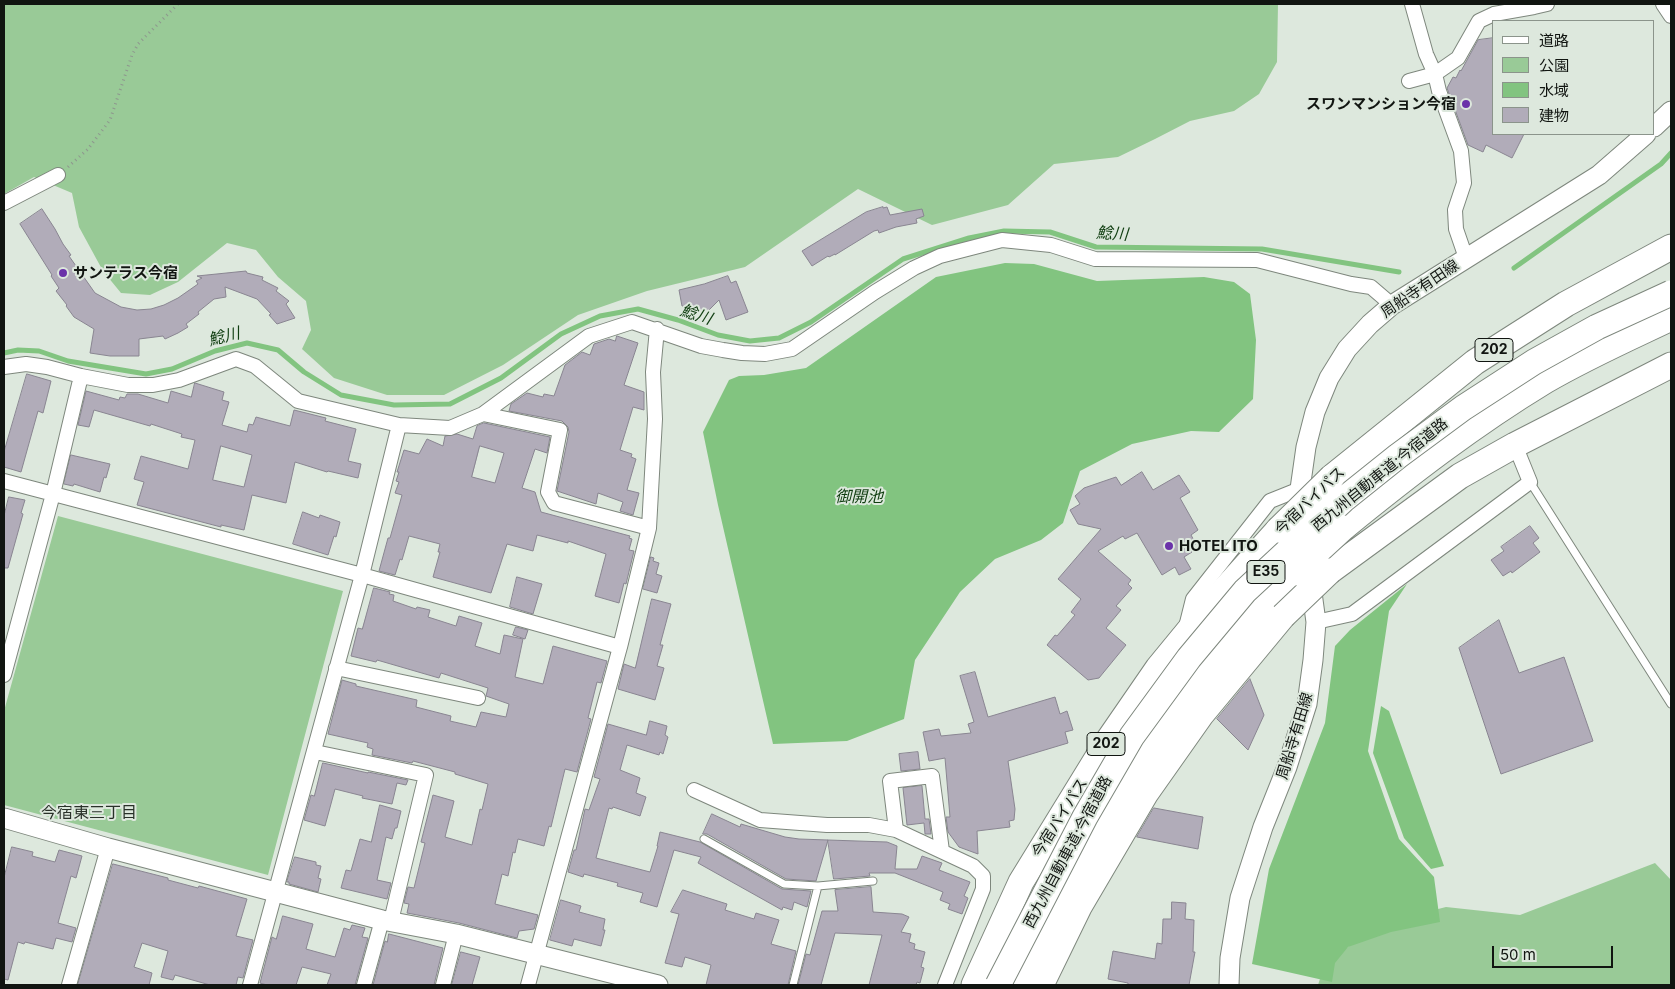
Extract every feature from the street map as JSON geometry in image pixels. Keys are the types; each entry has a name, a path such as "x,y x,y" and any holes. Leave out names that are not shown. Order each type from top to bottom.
{"highway":[{"name":"今宿バイパス","path":"974,985 1021,882 1107,742 1158,668 1183,637 1278,530 1332,477 1475,362 1566,304 1671,247"},
{"name":"西九州自動車道;今宿道路","path":"998,985 1084,817 1132,736 1189,658 1245,591 1342,500 1463,408 1534,362 1597,327 1671,293"},
{"name":"西九州自動車道;今宿道路","path":"1016,985 1043,932 1100,830 1153,748 1221,654 1262,606 1294,573 1343,528 1402,480 1474,427 1546,380 1609,347 1671,318"},
{"path":"1040,985 1079,907 1146,794 1201,714 1283,616 1330,571 1460,476 1515,445 1671,366"}],"main road":[{"path":"1655,126 1671,111"},
{"name":"周船寺有田線","path":"1229,985 1230,958 1240,898 1263,827 1287,768 1307,704 1316,622 1300,489 1306,447 1314,412 1329,378 1346,349 1392,305 1599,175 1645,135"},
{"path":"4,818 108,848 387,920 456,934 650,984"}],"street":[{"path":"1412,4 1426,54 1435,74 1461,151 1464,183 1456,210 1456,229 1466,258"},
{"path":"1664,4 1671,16"},
{"path":"1409,81 1435,74 1458,58 1479,21 1494,14 1539,5"},
{"path":"4,203 58,175"},
{"path":"4,367 26,364 128,385 153,385 178,380 236,359 256,366 298,401 400,425 450,428 483,414 589,336 632,322 657,329 701,346 742,353 765,354 792,349 875,292 914,268 940,256 1002,240 1051,246 1095,259 1257,260 1371,287 1392,305"},
{"path":"528,985 620,647 650,528 655,419 653,372 657,329"},
{"path":"4,675 53,494 81,376"},
{"path":"483,414 560,430 548,492 554,503 650,528"},
{"path":"250,985 315,752 400,425"},
{"path":"1316,622 1352,614 1530,482 1515,445"},
{"path":"4,481 362,575 620,647"},
{"path":"1183,637 1193,599 1270,501 1300,489"},
{"path":"336,668 478,698"},
{"path":"315,752 426,775 387,920 364,985"},
{"path":"896,830 890,781 932,776 942,851"},
{"path":"694,790 760,820 826,825 870,825 896,830 973,866 983,876 983,889 945,985"},
{"path":"70,985 108,848"},
{"path":"443,985 456,934"}],"lane":[{"path":"1530,482 1671,704"},
{"path":"704,839 784,884 818,886 874,881"},
{"path":"793,985 818,886"}],"path":[{"path":"58,175 88,149 110,120 132,55 138,44 178,4"}],"green space":[{"path":"4,4 1278,4 1277,62 1259,94 1234,111 1190,121 1118,157 1054,164 1008,205 932,225 858,189 745,267 647,291 578,315 503,365 444,395 387,395 334,378 302,349 311,330 306,301 278,277 256,250 227,243 178,282 150,295 121,293 103,271 79,227 72,193 34,177 4,194"},
{"path":"58,516 343,591 268,875 4,805 4,711"},
{"path":"1655,863 1671,880 1671,985 1318,985 1326,960 1391,921 1446,907 1520,915"}],"water":[{"name":"御開池","path":"1005,263 1034,264 1097,281 1204,277 1234,282 1250,294 1256,340 1253,399 1219,432 1191,431 1132,444 1080,471 1063,523 1041,540 995,559 960,592 915,660 904,719 847,741 773,744 703,432 729,380 739,376 764,375 806,368 936,277"},
{"path":"1407,584 1389,611 1368,751 1399,839 1434,877 1440,922 1391,932 1348,947 1335,963 1332,982 1252,964 1269,869 1325,723 1335,646 1350,630"},
{"path":"1381,706 1389,711 1444,866 1431,869 1404,838 1373,753"}],"building":[{"name":"スワンマンション今宿","path":"1492,38 1492,135 1524,135 1512,158 1486,145 1483,152 1468,145 1447,88 1453,77 1456,78 1461,71 1478,40"},
{"path":"887,207 890,215 922,209 924,216 916,219 917,223 879,233 878,230 874,231 835,255 828,256 812,266 802,251 866,212"},
{"path":"42,209 71,255 69,256 95,293 121,307 137,310 151,309 178,298 198,284 196,281 202,278 197,276 246,271 247,273 263,277 262,280 278,288 276,291 289,301 286,304 295,318 277,324 269,315 271,314 257,299 225,287 226,297 214,299 186,324 188,327 165,339 163,336 139,339 139,356 110,356 90,353 94,329 74,317 66,306 56,291 59,288 52,275 20,224"},
{"path":"728,276 731,283 736,281 748,312 726,320 719,300 706,313 682,306 679,290"},
{"path":"617,336 638,343 624,385 644,392 644,410 633,407 620,450 632,454 631,457 636,459 627,490 639,493 633,515 620,511 623,502 598,493 596,504 557,491 569,432 568,427 562,421 509,411 511,404 527,393 543,397 544,394 554,396 565,365 582,352 590,355 594,344 609,339 615,341"},
{"path":"27,374 51,381 43,413 38,411 21,472 4,467 4,452"},
{"path":"195,383 224,392 222,400 229,402 222,425 247,432 249,424 253,425 256,417 290,426 294,410 326,418 325,421 356,429 348,461 361,464 358,478 327,472 295,462 286,503 252,495 244,530 221,525 221,527 137,505 144,482 134,479 141,456 188,469 195,440 181,437 182,434 151,424 150,426 94,410 89,427 78,425 86,391 119,400 120,397 125,398 127,394 138,394 168,403 171,391 191,397","holes":["221,446 252,455 244,487 213,480"]},
{"path":"484,423 550,437 547,453 535,449 522,488 535,492 541,512 630,536 629,538 632,539 629,550 634,551 619,603 595,596 606,554 568,541 568,543 537,535 533,551 507,544 491,593 433,577 440,552 438,552 440,544 409,536 402,560 400,559 395,575 379,571 402,495 395,493 399,482 396,481 399,472 397,472 404,450 419,454 427,439 443,446 445,436 457,434 473,439 477,426","holes":["480,446 504,453 495,483 472,477"]},
{"path":"71,455 110,464 100,492 74,484 73,486 64,484"},
{"path":"1142,472 1153,490 1179,475 1190,492 1180,498 1198,530 1191,535 1196,544 1190,548 1192,552 1184,557 1191,569 1179,575 1175,567 1162,575 1137,533 1125,539 1123,536 1098,551 1131,580 1128,584 1132,588 1116,606 1121,610 1106,628 1126,645 1099,678 1088,680 1047,645 1075,615 1071,612 1081,599 1058,579 1101,529 1078,524 1070,510 1080,504 1075,496 1084,488 1116,477 1121,485"},
{"path":"9,497 25,500 8,568 4,568 4,516"},
{"path":"303,512 319,518 320,515 340,522 328,555 293,544"},
{"path":"1530,526 1539,538 1533,543 1540,552 1512,573 1511,571 1503,576 1491,560 1504,551 1501,547"},
{"path":"651,557 654,558 653,561 659,563 656,574 662,576 657,593 643,589"},
{"path":"517,577 542,584 533,614 510,607"},
{"path":"374,588 390,592 389,594 394,595 393,601 416,609 417,607 430,610 428,617 456,626 459,616 482,623 475,646 500,654 504,635 523,639 515,677 543,684 553,646 607,661 601,683 597,682 588,718 591,719 577,772 565,769 551,827 549,826 544,846 518,839 508,876 502,874 495,904 538,915 534,929 519,931 517,938 459,923 407,913 409,904 404,903 408,887 414,888 425,843 421,842 433,795 454,801 445,837 472,845 488,784 455,774 455,772 413,761 412,763 372,755 373,749 367,747 368,743 328,734 342,680 356,684 356,686 417,700 416,707 451,716 450,721 476,727 481,712 506,717 509,704 486,696 488,688 441,673 439,678 377,660 376,662 351,656 358,628 362,629"},
{"path":"652,599 671,604 660,645 663,645 657,666 664,668 655,700 618,689 624,664 635,668"},
{"path":"1499,620 1519,673 1564,657 1593,741 1501,774 1459,648"},
{"path":"516,627 528,630 525,639 513,635"},
{"path":"975,672 988,717 1055,697 1060,714 1067,711 1073,730 1065,732 1068,743 1008,761 1015,809 1014,820 1009,821 1010,827 977,831 978,854 959,847 948,832 946,817 950,817 945,758 929,761 923,732 939,729 941,736 971,733 968,724 974,722 960,676"},
{"path":"1250,679 1264,715 1248,750 1217,719"},
{"path":"650,721 667,726 665,735 668,737 663,754 660,752 659,755 627,745 620,770 640,778 636,793 646,797 640,816 613,807 612,809 609,808 596,858 650,872 660,832 700,842 782,889 811,891 807,907 794,902 792,910 783,907 782,910 698,863 701,857 674,850 657,907 640,902 643,893 617,886 618,883 584,874 583,877 568,872 574,850 576,850 585,809 589,810 600,779 594,777 608,724 646,735"},
{"path":"918,752 920,769 901,771 899,754"},
{"path":"323,763 408,780 406,785 397,783 392,804 362,798 363,796 335,789 325,826 304,820 311,795 314,796"},
{"path":"922,786 925,819 929,819 931,834 925,834 924,823 907,825 903,788"},
{"path":"380,805 401,811 392,839 386,837 377,880 391,883 387,899 341,888 346,870 351,871 360,839 371,842"},
{"path":"1154,808 1203,817 1198,849 1137,837"},
{"path":"712,814 740,827 741,824 785,837 828,840 816,881 786,879 707,834 703,834"},
{"path":"828,840 887,842 897,846 895,869 917,869 922,856 942,863 939,870 970,882 964,896 968,898 962,914 948,909 950,904 940,900 943,892 895,873 869,873 870,876 834,879"},
{"path":"12,847 33,852 32,856 55,862 59,850 82,856 76,878 71,876 58,923 76,928 72,942 56,938 53,949 18,942 8,980 4,979 4,878"},
{"path":"295,857 316,862 316,865 321,866 318,878 321,879 318,892 287,882"},
{"path":"113,864 198,888 199,886 247,899 236,936 253,940 243,978 238,977 236,985 210,985 175,975 173,980 161,977 168,951 142,943 134,967 152,973 149,985 78,985"},
{"path":"871,887 873,912 902,914 909,917 901,932 911,934 909,942 915,944 914,949 925,952 921,967 924,968 920,983 917,982 916,985 869,985 882,935 835,933 821,985 798,985 806,954 810,955 822,911 838,911 835,890"},
{"path":"683,890 727,904 725,910 754,919 756,913 779,920 771,944 796,951 788,985 706,985 711,965 685,957 682,967 665,963 679,914 671,912"},
{"path":"561,900 581,906 579,912 605,919 603,930 605,930 601,946 574,939 572,946 550,940"},
{"path":"1172,902 1186,903 1185,919 1194,920 1193,952 1195,952 1189,985 1128,985 1128,983 1108,979 1113,951 1155,959 1157,943 1162,944 1163,919 1171,919"},
{"path":"283,916 313,924 306,949 335,957 344,928 350,930 352,925 365,928 362,937 368,938 355,985 327,985 331,974 302,967 296,985 267,985 260,983 272,937 276,939"},
{"path":"389,934 443,948 434,985 373,985 385,941 387,942"},
{"path":"461,952 480,957 472,985 452,985"}],"waterway":[{"path":"1514,268 1661,164 1671,153"},
{"name":"鯰川","path":"4,353 18,350 39,351 68,361 146,374 172,369 215,351 247,343 278,350 304,372 341,395 394,405 450,404 501,378 561,334 600,316 638,309 678,320 718,335 750,341 779,338 811,322 903,259 969,238 1004,231 1050,232 1096,247 1262,249 1399,272"}],"place":[{"name":"スワンマンション今宿","path":"1466,104"},
{"name":"サンテラス今宿","path":"63,273"},
{"name":"HOTEL ITO","path":"1169,546"}],"district":[{"name":"今宿東三丁目","path":"89,813"}]}
